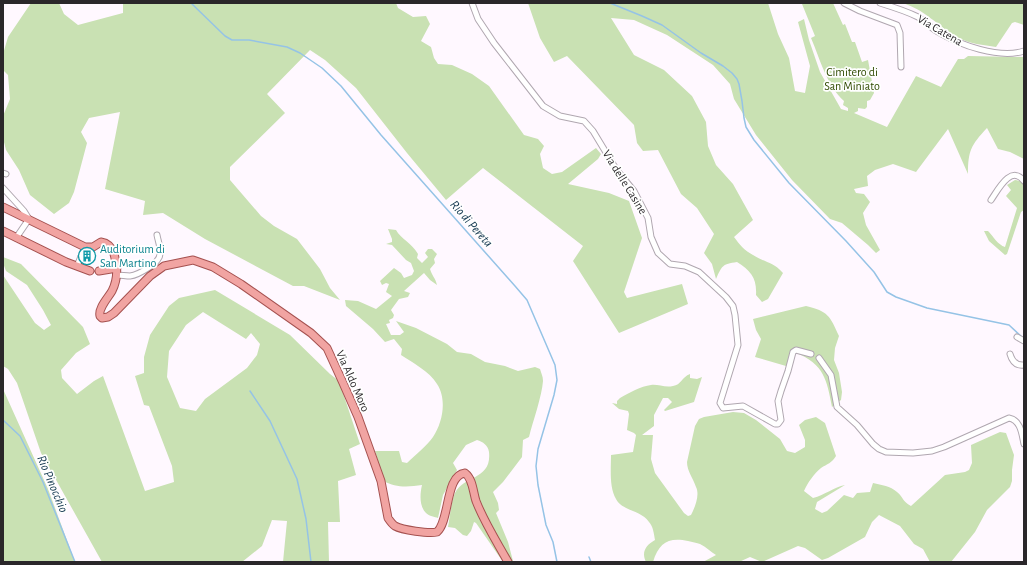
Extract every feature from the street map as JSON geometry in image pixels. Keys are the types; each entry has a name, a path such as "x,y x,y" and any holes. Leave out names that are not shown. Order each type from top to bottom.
{"main road":[{"path":"3,207 85,247 93,247 101,242 107,244 113,251 117,272 99,270"},
{"path":"3,231 66,262 90,271"},
{"name":"Via Aldo Moro","path":"117,272 112,290 99,311 102,318 114,313 150,276 164,266 193,260 213,267 235,280 311,333 327,348 343,382 366,438 380,481 388,518 391,523 401,528 437,532 442,526 451,488 456,478 460,474 465,473 469,478 474,497 483,516 508,562"}],"street":[{"name":"Via delle Casine","path":"472,3 478,19 494,43 543,106 560,116 584,121 594,131 616,169 634,190 648,218 651,237 658,253 670,264 685,266 699,272 726,297 733,306 738,345 720,403 721,406 723,408 743,406 775,424 778,424 781,420 778,401 780,390 788,371 793,352 796,350 811,354"},
{"path":"844,3 860,11 897,25 900,33 901,67"},
{"name":"Via Catena","path":"880,3 919,17 937,32 960,44 1000,53 1024,52"},
{"path":"991,200 1007,178 1011,175 1017,175 1024,181"},
{"path":"3,188 24,211 29,219 16,238"},
{"path":"117,272 131,276 140,272 159,259 160,254 157,235"},
{"path":"77,266 85,247"},
{"path":"1017,337 1024,341"},
{"path":"1010,354 1012,360 1016,364 1024,365"},
{"path":"819,358 830,375 837,407 857,425 879,449 886,452 932,451 1009,418 1017,421 1021,429 1024,444"}],"green space":[{"path":"31,3 59,3 64,14 78,25 123,13 123,3 396,3 398,8 413,17 426,16 430,24 421,41 431,47 434,58 438,64 452,65 472,74 489,86 524,135 538,139 544,146 540,154 543,168 552,174 562,172 596,148 601,154 598,159 568,184 609,193 629,201 642,238 624,292 627,298 682,284 688,304 619,333 573,261 583,246 483,168 446,200 356,88 325,60 310,50 267,94 285,113 230,167 230,180 261,216 274,226 297,239 320,269 330,288 340,300 304,286 293,286 205,239 163,213 143,215 145,201 105,189 120,112 89,118 81,132 87,143 74,192 69,203 54,214 30,195 19,170 6,150 3,138 3,116 10,99 8,75 3,70 3,54 8,37"},
{"name":"Cimitero di San Miniato","path":"528,3 768,3 778,34 789,58 795,91 805,93 810,66 798,22 804,19 809,40 820,72 841,109 848,111 848,108 843,105 844,101 833,88 824,72 811,38 815,36 802,4 833,3 843,25 845,24 852,42 855,42 862,62 868,60 874,93 870,100 867,101 867,107 865,109 858,108 858,111 854,113 887,127 916,76 941,87 958,59 964,59 968,56 1024,57 1024,159 1010,152 998,149 987,128 974,144 970,154 968,174 948,129 916,172 893,164 875,170 867,176 868,186 854,189 856,193 864,194 870,202 863,213 866,225 880,250 876,253 842,223 830,219 792,180 756,135 734,99 730,84 713,65 667,35 634,20 611,18 634,55 664,70 692,96 706,122 708,146 716,165 733,184 753,220 734,237 747,251 757,258 772,264 783,273 768,299 762,302 756,295 754,279 746,269 737,262 723,266 716,279 712,264 704,253 714,234 697,208 681,194 658,150 643,151 637,143 634,125 567,56 554,62 540,38"},
{"path":"902,3 1024,3 1024,25 1015,22 1012,23 996,47 982,45 957,37 924,13"},
{"path":"1015,180 1021,181 1024,185 1024,210 1021,212 1007,254 1005,255 989,241 984,231 988,231 1002,246 1005,247 1017,208 1006,196 1011,190 1007,185"},
{"path":"388,229 396,230 416,250 418,254 417,258 422,263 428,257 425,253 428,249 432,249 437,254 434,259 435,263 430,269 437,285 424,273 404,291 410,293 408,297 399,299 391,310 394,315 393,318 389,320 390,323 386,324 391,335 400,335 404,332 396,321 416,328 447,344 457,352 471,354 485,362 505,366 518,371 535,367 540,369 543,381 541,394 529,437 523,440 522,457 503,482 493,492 498,503 499,510 496,513 508,542 512,562 503,562 476,523 474,522 471,531 467,536 463,535 455,528 448,527 455,493 459,487 482,473 489,461 488,447 483,443 477,440 466,445 453,463 457,470 443,495 438,518 427,514 422,507 422,485 397,486 384,481 375,451 399,451 402,462 407,463 425,447 433,437 441,418 443,403 440,390 434,379 401,355 402,349 394,339 385,342 373,329 346,306 345,300 358,301 376,309 392,296 386,292 389,284 386,283 382,285 380,281 394,268 401,273 404,278 412,275 414,271 411,263 406,260 392,245 386,244 392,242"},
{"path":"3,257 21,264 83,327 90,344 76,353 61,370 62,378 77,394 103,376 145,491 174,482 172,466 149,406 144,405 135,376 144,373 144,357 150,335 169,306 179,298 215,290 290,335 339,381 360,444 349,449 356,475 338,481 340,522 328,522 329,562 283,562 287,521 272,520 262,546 242,562 102,562 41,453 17,383 8,369 3,366 3,275 35,323 44,330 51,325 27,285 6,271 3,263","holes":["203,312 246,339 251,333 260,344 257,355 247,368 205,399 196,411 180,408 167,377 169,351 186,325"]},
{"path":"806,306 824,312 830,319 839,336 835,348 834,360 839,373 842,392 841,400 832,407 826,381 823,374 813,362 796,353 786,366 755,357 761,339 756,330 753,319"},
{"path":"690,374 690,378 697,379 702,377 694,402 665,411 664,410 672,402 668,398 663,398 654,415 654,426 642,435 653,435 651,459 655,473 684,513 688,516 691,515 697,497 697,490 687,465 695,426 699,419 704,417 733,412 744,413 756,420 780,439 787,451 795,453 805,447 805,440 799,425 805,420 816,417 825,423 836,456 831,462 816,473 809,481 804,491 813,498 845,485 817,502 815,509 822,513 827,511 844,495 853,498 857,493 870,492 873,483 892,488 906,503 911,506 945,475 969,470 972,463 971,445 1000,432 1006,433 1014,455 1012,481 1010,487 987,510 975,532 951,562 930,562 923,549 914,544 900,526 879,515 872,522 865,537 822,560 805,548 798,546 762,562 750,557 739,562 703,562 716,555 700,544 675,540 661,546 655,555 653,562 646,562 644,555 645,549 655,540 653,530 646,518 619,503 612,489 611,455 633,452 636,435 627,430 628,411 619,409 612,403 617,404 617,401 620,398 643,387 654,385 667,387 676,385"},
{"path":"3,389 48,489 75,562 3,562"}],"waterway":[{"name":"Rio di Pereta","path":"191,3 225,36 232,40 249,40 287,47 300,53 322,68 341,86 381,135 527,300 555,365 557,380 538,449 536,466 538,485 546,525 553,542 557,562"},
{"path":"610,3 662,25 732,73 739,84 746,127 754,140 789,183 874,272 887,292 896,297 927,308 1009,325 1023,338"},
{"path":"250,391 270,421 297,479 306,519 311,562"},
{"name":"Rio Pinocchio","path":"3,420 20,436 43,482 75,562"},
{"path":"589,557 591,562"}],"place":[{"name":"Auditorium di San Martino","path":"87,256"}]}
